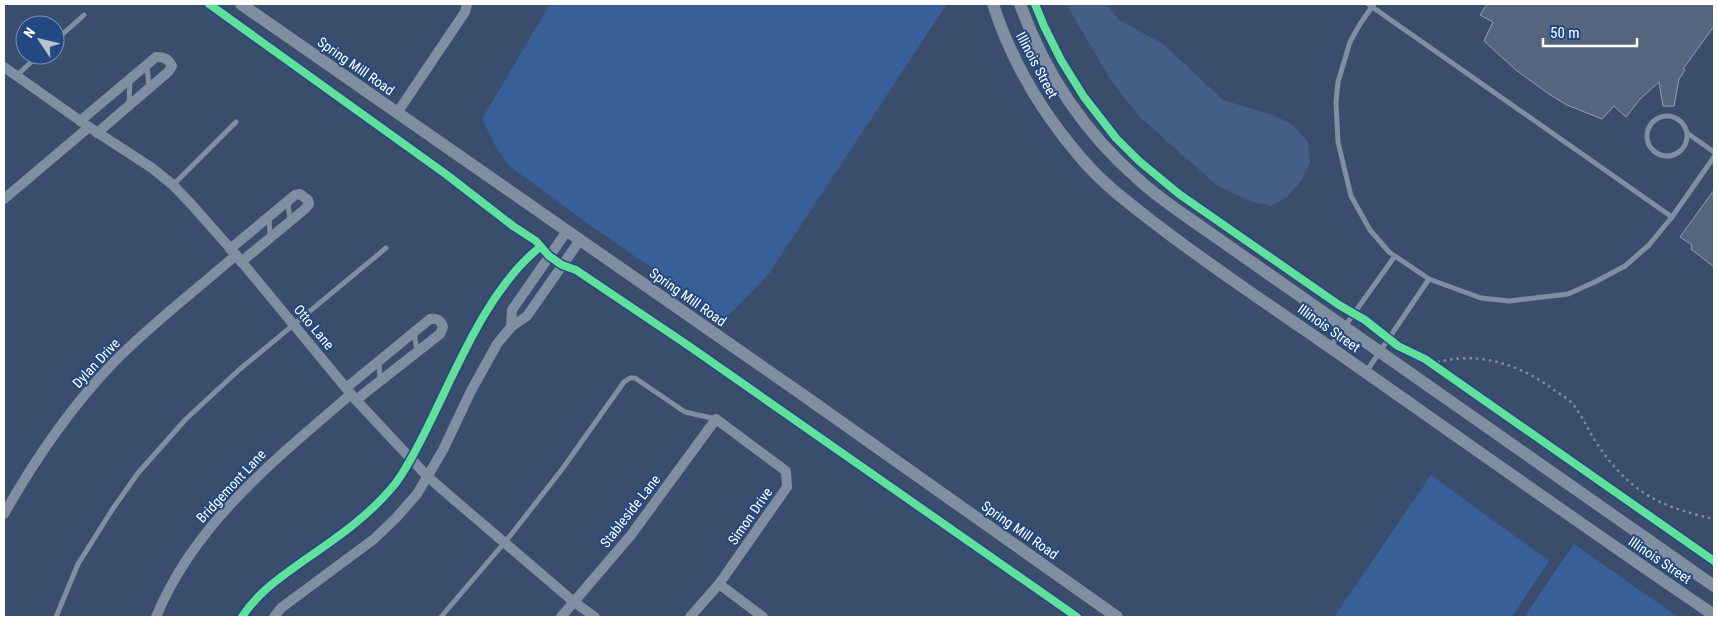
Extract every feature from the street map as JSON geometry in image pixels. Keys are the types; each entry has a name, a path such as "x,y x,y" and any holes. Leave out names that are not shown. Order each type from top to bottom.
{"street":[{"name":"Spring Mill Road","path":"241,4 803,395 1116,617"},
{"path":"397,113 465,12 467,4"},
{"name":"Illinois Street","path":"993,4 1008,43 1028,84 1053,123 1082,159 1114,191 1186,247 1615,548 1714,615"},
{"name":"Illinois Street","path":"1020,4 1042,55 1064,94 1091,130 1139,180 1168,203 1714,586"},
{"path":"4,199 93,130 129,106 168,72 172,66 169,60 156,57 80,121"},
{"name":"Otto Lane","path":"4,67 93,130 152,168 173,186 236,255 351,394 427,476 504,544 595,617"},
{"name":"Dylan Drive","path":"4,514 49,442 84,396 112,364 141,336 236,255 269,216 296,194 300,194 308,200 305,209 290,222 270,237 236,255"},
{"path":"511,327 512,310 567,231"},
{"path":"274,617 282,608 374,539 417,494 443,450 471,391 498,344 511,327 526,316 580,240"},
{"name":"Bridgemont Lane","path":"156,617 165,594 179,571 195,547 227,507 277,457 351,394 379,361 430,319 436,318 441,322 443,327 440,334 418,352 380,381 351,394"},
{"name":"Simon Drive","path":"690,617 719,584 787,487 786,471 716,419"},
{"name":"Stableside Lane","path":"561,617 631,535 716,419"},
{"path":"719,584 763,617"}],"lane":[{"path":"1672,217 1371,5 1350,42 1338,82 1336,102 1338,142 1351,196 1370,230 1389,252 1429,279 1481,298 1509,301 1568,294 1625,266 1649,245 1672,217 1714,157"},
{"path":"65,32 84,15"},
{"path":"16,76 28,65"},
{"path":"147,65 149,89"},
{"path":"129,106 130,79"},
{"path":"1687,133 1686,144 1682,150 1670,156 1663,156 1657,153 1648,143 1648,129 1651,123 1662,116 1668,116 1680,120 1685,125 1687,133 1714,152"},
{"path":"173,186 236,122"},
{"path":"288,201 290,222"},
{"path":"269,216 270,237"},
{"path":"56,617 78,564 138,472 193,413 240,369 386,248"},
{"path":"1330,347 1395,256"},
{"path":"1365,372 1429,279"},
{"path":"414,332 418,352"},
{"path":"379,361 380,381"},
{"path":"441,617 504,544 563,468 624,382 630,378 635,378 685,412 716,419"}],"path":[{"path":"1428,362 1472,358 1494,361 1527,372 1569,400 1609,460 1639,490 1655,500 1714,519"},
{"path":"1428,362 1439,369"}],"shaded area":[{"path":"550,4 947,4 768,275 725,319 577,216 508,165 496,147 482,119"},
{"path":"1066,4 1107,4 1119,20 1163,44 1223,100 1273,115 1293,125 1308,142 1310,163 1302,180 1286,198 1271,206 1250,201 1218,186 1139,116 1112,82"},
{"path":"1431,475 1549,561 1512,617 1334,617"},
{"path":"1574,544 1678,617 1524,617"}],"building":[{"path":"1487,4 1714,4 1714,26 1683,69 1685,70 1679,79 1674,106 1663,106 1659,82 1640,99 1626,117 1614,106 1602,119 1567,105 1549,94 1516,70 1484,41 1493,22 1480,15"},
{"path":"1714,190 1714,267 1691,249 1692,245 1680,237"}],"cycle path":[{"path":"209,4 447,175 513,226 536,241 549,256 562,265 576,270 686,344 1077,617"},
{"path":"1035,4 1061,60 1084,97 1116,138 1139,161 1179,194 1339,305 1365,320 1398,346 1425,359 1714,561"},
{"path":"242,617 255,600 271,585 353,525 375,506 395,484 415,452 465,349 491,304 522,263 540,247"}]}
